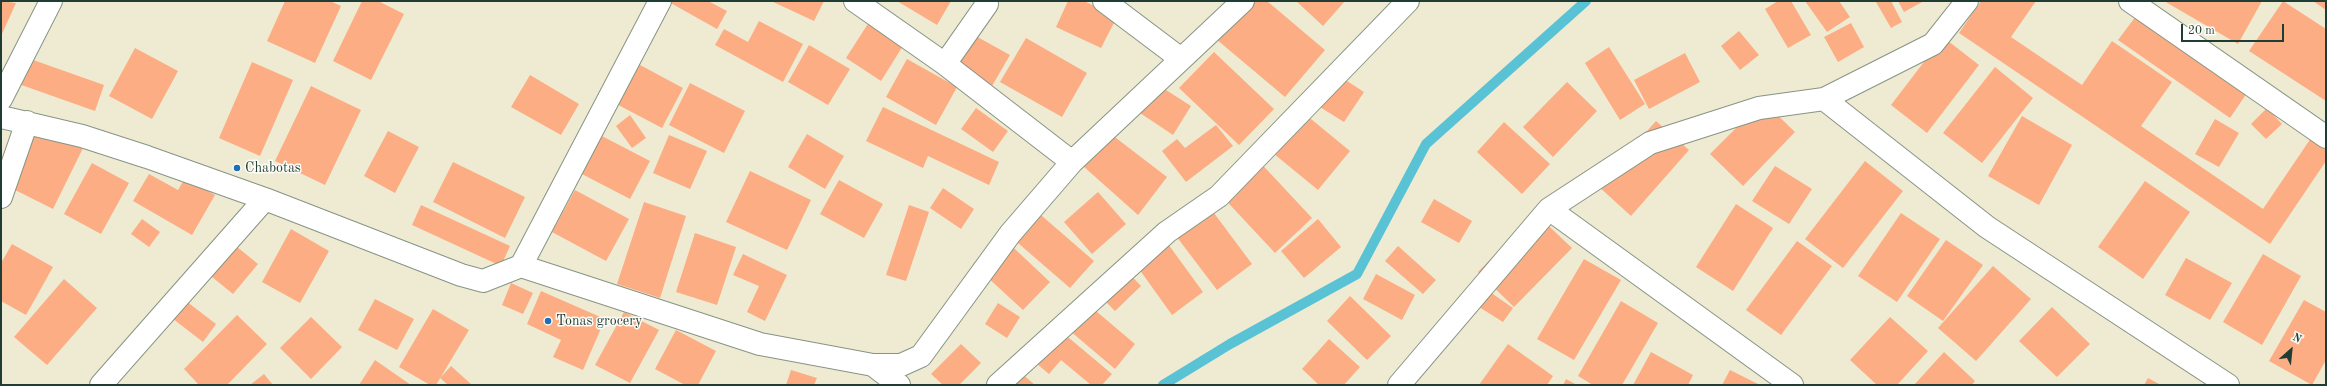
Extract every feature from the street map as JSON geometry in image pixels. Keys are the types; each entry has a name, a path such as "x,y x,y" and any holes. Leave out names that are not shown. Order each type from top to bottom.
{"street":[{"path":"1,99 51,1"},
{"path":"521,266 660,1"},
{"path":"855,1 945,64 1072,162"},
{"path":"1104,1 1181,59"},
{"path":"1,117 90,138 265,199 461,276 483,281 521,266 760,344 873,366 902,365 921,356 1010,234 1072,162 1243,1"},
{"path":"998,385 1167,232 1219,196 1408,1"},
{"path":"1399,385 1549,209 1650,143 1759,108 1824,99 1933,44 1967,1"},
{"path":"2131,1 2326,136"},
{"path":"945,64 987,4"},
{"path":"1824,99 1987,227 2228,385"},
{"path":"1,197 27,122"},
{"path":"102,385 265,199"},
{"path":"1549,209 1792,385"},
{"path":"873,366 899,385"}],"building":[{"path":"1,1 16,3 1,36"},
{"path":"285,1 330,1 341,6 315,63 267,41"},
{"path":"362,1 378,1 404,14 371,80 333,61"},
{"path":"667,1 708,1 727,11 717,29"},
{"path":"771,1 824,1 814,21"},
{"path":"897,1 951,1 937,25"},
{"path":"1068,1 1084,1 1117,17 1101,48 1056,27"},
{"path":"1249,1 1267,1 1325,50 1285,97 1216,39"},
{"path":"1296,1 1345,1 1323,26"},
{"path":"1778,1 1791,1 1811,35 1788,48 1765,9"},
{"path":"1805,1 1839,1 1850,17 1827,32"},
{"path":"1891,1 1902,22 1891,28 1876,2"},
{"path":"1898,1 1924,1 1904,12"},
{"path":"1981,1 2036,1 2011,37 2082,85 2112,41 2172,82 2141,126 2263,209 2311,138 2326,147 2326,161 2270,244 1959,33"},
{"path":"2164,1 2262,1 2238,44"},
{"path":"2283,1 2326,29 2326,101 2249,51"},
{"path":"2313,1 2326,1 2326,10"},
{"path":"2136,16 2247,93 2230,118 2118,40"},
{"path":"871,19 906,41 881,81 846,58"},
{"path":"759,21 803,44 783,82 715,45 724,29 748,42"},
{"path":"1851,23 1864,47 1838,62 1824,37"},
{"path":"1739,31 1759,55 1740,70 1721,46"},
{"path":"972,34 1010,55 992,86 955,65"},
{"path":"1943,37 1979,65 1927,133 1891,105"},
{"path":"1026,38 1087,73 1062,117 1000,82"},
{"path":"809,45 850,69 828,105 788,82"},
{"path":"1609,47 1645,104 1620,120 1585,63"},
{"path":"135,48 178,71 152,119 109,96"},
{"path":"1214,52 1274,109 1239,145 1179,88"},
{"path":"1685,53 1700,82 1649,109 1634,80"},
{"path":"22,56 104,85 95,111 13,82"},
{"path":"627,58 683,88 662,128 605,98"},
{"path":"907,59 957,87 936,125 886,97"},
{"path":"252,62 293,80 260,156 219,138"},
{"path":"1995,67 2033,98 1982,163 1943,133"},
{"path":"1327,68 1364,92 1344,122 1307,99"},
{"path":"530,75 579,104 561,135 511,107"},
{"path":"1152,81 1191,106 1173,135 1134,109"},
{"path":"1567,82 1597,111 1553,157 1523,127"},
{"path":"690,83 745,111 724,153 669,125"},
{"path":"311,86 361,110 325,185 275,161"},
{"path":"1763,101 1795,132 1743,186 1710,154"},
{"path":"883,107 999,162 989,185 928,156 923,168 866,141"},
{"path":"976,108 1008,131 993,152 961,129"},
{"path":"2267,108 2282,124 2266,139 2251,124"},
{"path":"1300,110 1350,151 1318,190 1268,149"},
{"path":"630,115 646,138 632,148 616,126"},
{"path":"2022,116 2072,145 2039,205 1988,176"},
{"path":"2215,119 2239,133 2219,167 2195,154"},
{"path":"1656,121 1689,150 1631,216 1598,186"},
{"path":"1504,122 1550,164 1522,194 1477,152"},
{"path":"1216,125 1233,146 1186,182 1162,151 1177,139 1185,148"},
{"path":"37,126 83,148 53,209 7,186"},
{"path":"1103,128 1167,177 1138,215 1083,166"},
{"path":"388,131 419,147 395,193 364,176"},
{"path":"807,134 844,156 825,189 788,167"},
{"path":"600,135 650,161 630,199 580,173"},
{"path":"669,135 707,151 690,189 653,173"},
{"path":"1255,157 1312,218 1275,253 1218,192"},
{"path":"1865,161 1903,191 1843,268 1805,239"},
{"path":"453,162 525,197 505,238 433,202"},
{"path":"92,163 129,183 101,234 64,214"},
{"path":"1775,166 1812,189 1789,224 1752,201"},
{"path":"750,171 811,200 787,250 726,222"},
{"path":"149,174 178,190 185,178 215,195 192,235 133,201"},
{"path":"839,180 883,204 864,238 820,214"},
{"path":"2145,181 2190,212 2143,279 2098,247"},
{"path":"943,188 974,209 961,229 930,208"},
{"path":"575,190 629,219 606,261 552,232"},
{"path":"1098,192 1126,224 1092,254 1064,222"},
{"path":"1434,199 1472,221 1459,243 1421,222"},
{"path":"644,202 686,216 660,298 617,284"},
{"path":"1736,204 1773,228 1733,291 1696,267"},
{"path":"421,205 510,246 501,266 412,225"},
{"path":"909,205 929,212 906,281 886,275"},
{"path":"1208,205 1252,264 1217,290 1173,232"},
{"path":"1034,209 1094,261 1070,288 1011,237"},
{"path":"1535,213 1572,248 1514,307 1478,272"},
{"path":"1901,213 1940,239 1897,302 1858,276"},
{"path":"142,219 160,232 149,247 131,234"},
{"path":"1318,219 1341,247 1304,278 1281,251"},
{"path":"291,229 329,251 300,303 262,282"},
{"path":"695,233 736,247 717,305 676,292"},
{"path":"1160,233 1203,292 1172,315 1129,255"},
{"path":"1000,235 1050,282 1023,310 973,264"},
{"path":"225,237 258,264 233,294 201,268"},
{"path":"1946,240 1983,265 1943,321 1907,296"},
{"path":"1797,241 1832,266 1781,335 1746,310"},
{"path":"12,244 53,267 26,315 1,301 1,263"},
{"path":"1398,246 1436,280 1423,294 1385,261"},
{"path":"743,254 787,275 765,321 747,312 759,286 733,275"},
{"path":"2263,254 2301,276 2262,345 2223,322"},
{"path":"2186,258 2232,283 2210,320 2165,295"},
{"path":"1584,259 1621,280 1574,360 1537,339"},
{"path":"1121,265 1141,286 1115,311 1094,290"},
{"path":"1993,266 2031,299 1976,361 1938,328"},
{"path":"1376,274 1415,295 1402,320 1363,299"},
{"path":"64,279 97,308 47,365 14,337"},
{"path":"511,283 533,293 523,314 502,305"},
{"path":"541,291 605,319 583,370 553,357 561,340 527,324"},
{"path":"1490,292 1513,308 1503,322 1479,307"},
{"path":"1350,296 1391,336 1367,360 1327,321"},
{"path":"182,298 216,324 203,342 168,315"},
{"path":"375,299 414,319 397,350 358,330"},
{"path":"2304,300 2326,312 2326,360 2312,385 2269,361"},
{"path":"1621,301 1658,323 1622,385 1593,385 1578,376"},
{"path":"998,303 1020,317 1007,338 985,324"},
{"path":"1090,306 1135,344 1115,369 1069,330"},
{"path":"2052,307 2090,344 2057,377 2019,341"},
{"path":"433,309 469,330 436,385 430,385 399,367"},
{"path":"624,312 659,330 630,383 595,365"},
{"path":"237,315 267,344 227,385 199,385 184,369"},
{"path":"311,317 342,347 311,379 280,348"},
{"path":"1890,317 1928,351 1897,385 1877,385 1850,360"},
{"path":"1050,322 1112,374 1102,385 1091,385 1061,360 1049,374 1024,353"},
{"path":"676,330 716,351 698,385 685,385 655,369"},
{"path":"1329,339 1360,367 1344,385 1319,385 1302,369"},
{"path":"961,344 981,363 959,385 943,385 931,374"},
{"path":"1508,344 1553,376 1547,385 1479,385"},
{"path":"1651,352 1693,375 1688,385 1633,385"},
{"path":"1944,352 1975,381 1972,385 1914,385"},
{"path":"375,360 411,385 359,385"},
{"path":"1011,364 1035,385 993,385"},
{"path":"451,366 472,385 448,385 440,378"},
{"path":"791,370 817,378 814,385 786,385"},
{"path":"1730,370 1760,385 1722,385"},
{"path":"264,374 273,385 250,385"},
{"path":"2148,378 2161,385 2144,385"},
{"path":"1566,379 1577,385 1563,385"}],"waterway":[{"path":"1163,385 1230,344 1357,274 1426,144 1586,1"}],"place":[{"name":"Chabotas","path":"237,168"},
{"name":"Tonas grocery","path":"548,321"}]}
